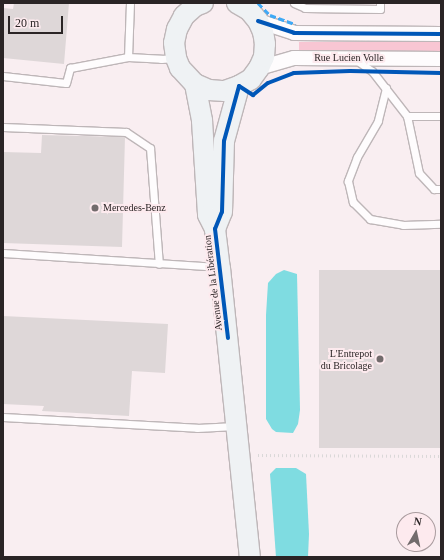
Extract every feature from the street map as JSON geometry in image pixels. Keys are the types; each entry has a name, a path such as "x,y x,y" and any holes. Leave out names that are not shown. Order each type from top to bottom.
{"main road":[{"path":"198,4 184,16 177,29 174,43 176,58 180,68 195,84 209,90 225,90 239,86 251,78 259,68 264,57 265,44 263,32 258,21 248,10 237,3"},
{"name":"Avenue de la Libération","path":"195,84 202,121 208,215 215,229 220,268 250,557"},
{"name":"Avenue de la Libération","path":"215,229 222,212 222,162 224,141 239,86"}],"street":[{"path":"258,21 294,33 441,34"},
{"name":"Rue Lucien Volle","path":"259,68 294,58 441,59"}],"lane":[{"path":"128,57 130,3"},
{"path":"294,3 305,8 380,8 380,3"},
{"path":"3,76 66,83 70,68 128,57 161,59 176,58"},
{"path":"352,58 372,71 407,116 419,173 434,189 441,189"},
{"path":"386,88 378,121 357,157 348,181 353,202 370,220 403,225 441,224"},
{"path":"407,116 441,116"},
{"path":"3,127 126,132 150,148 159,264"},
{"path":"3,253 220,268"},
{"path":"3,417 197,428 237,426"}],"path":[{"path":"240,454 441,456"}],"shaded area":[{"path":"299,42 441,42 441,53 299,53"}],"water":[{"path":"284,270 297,274 300,410 298,424 293,433 276,432 272,429 266,419 266,315 268,283 276,274"},
{"path":"276,468 296,468 306,474 309,534 308,557 276,557 270,474"}],"building":[{"path":"14,3 69,3 64,64 3,58 3,8 13,9"},
{"path":"42,135 125,137 122,247 3,243 3,152 41,153"},
{"name":"L'Entrepot du Bricolage","path":"319,270 441,270 441,448 319,448"},
{"path":"3,316 168,324 165,373 132,371 129,416 42,411 44,406 3,404"}],"marked path":[{"path":"258,3 270,15 295,24"}],"cycle path":[{"path":"258,21 294,33 441,34"},
{"path":"228,338 215,229 222,212 224,141 239,86 253,95 268,83 294,73 350,71 441,73"}],"place":[{"name":"Mercedes-Benz","path":"95,208"},
{"name":"L'Entrepot du Bricolage","path":"380,359"}]}
